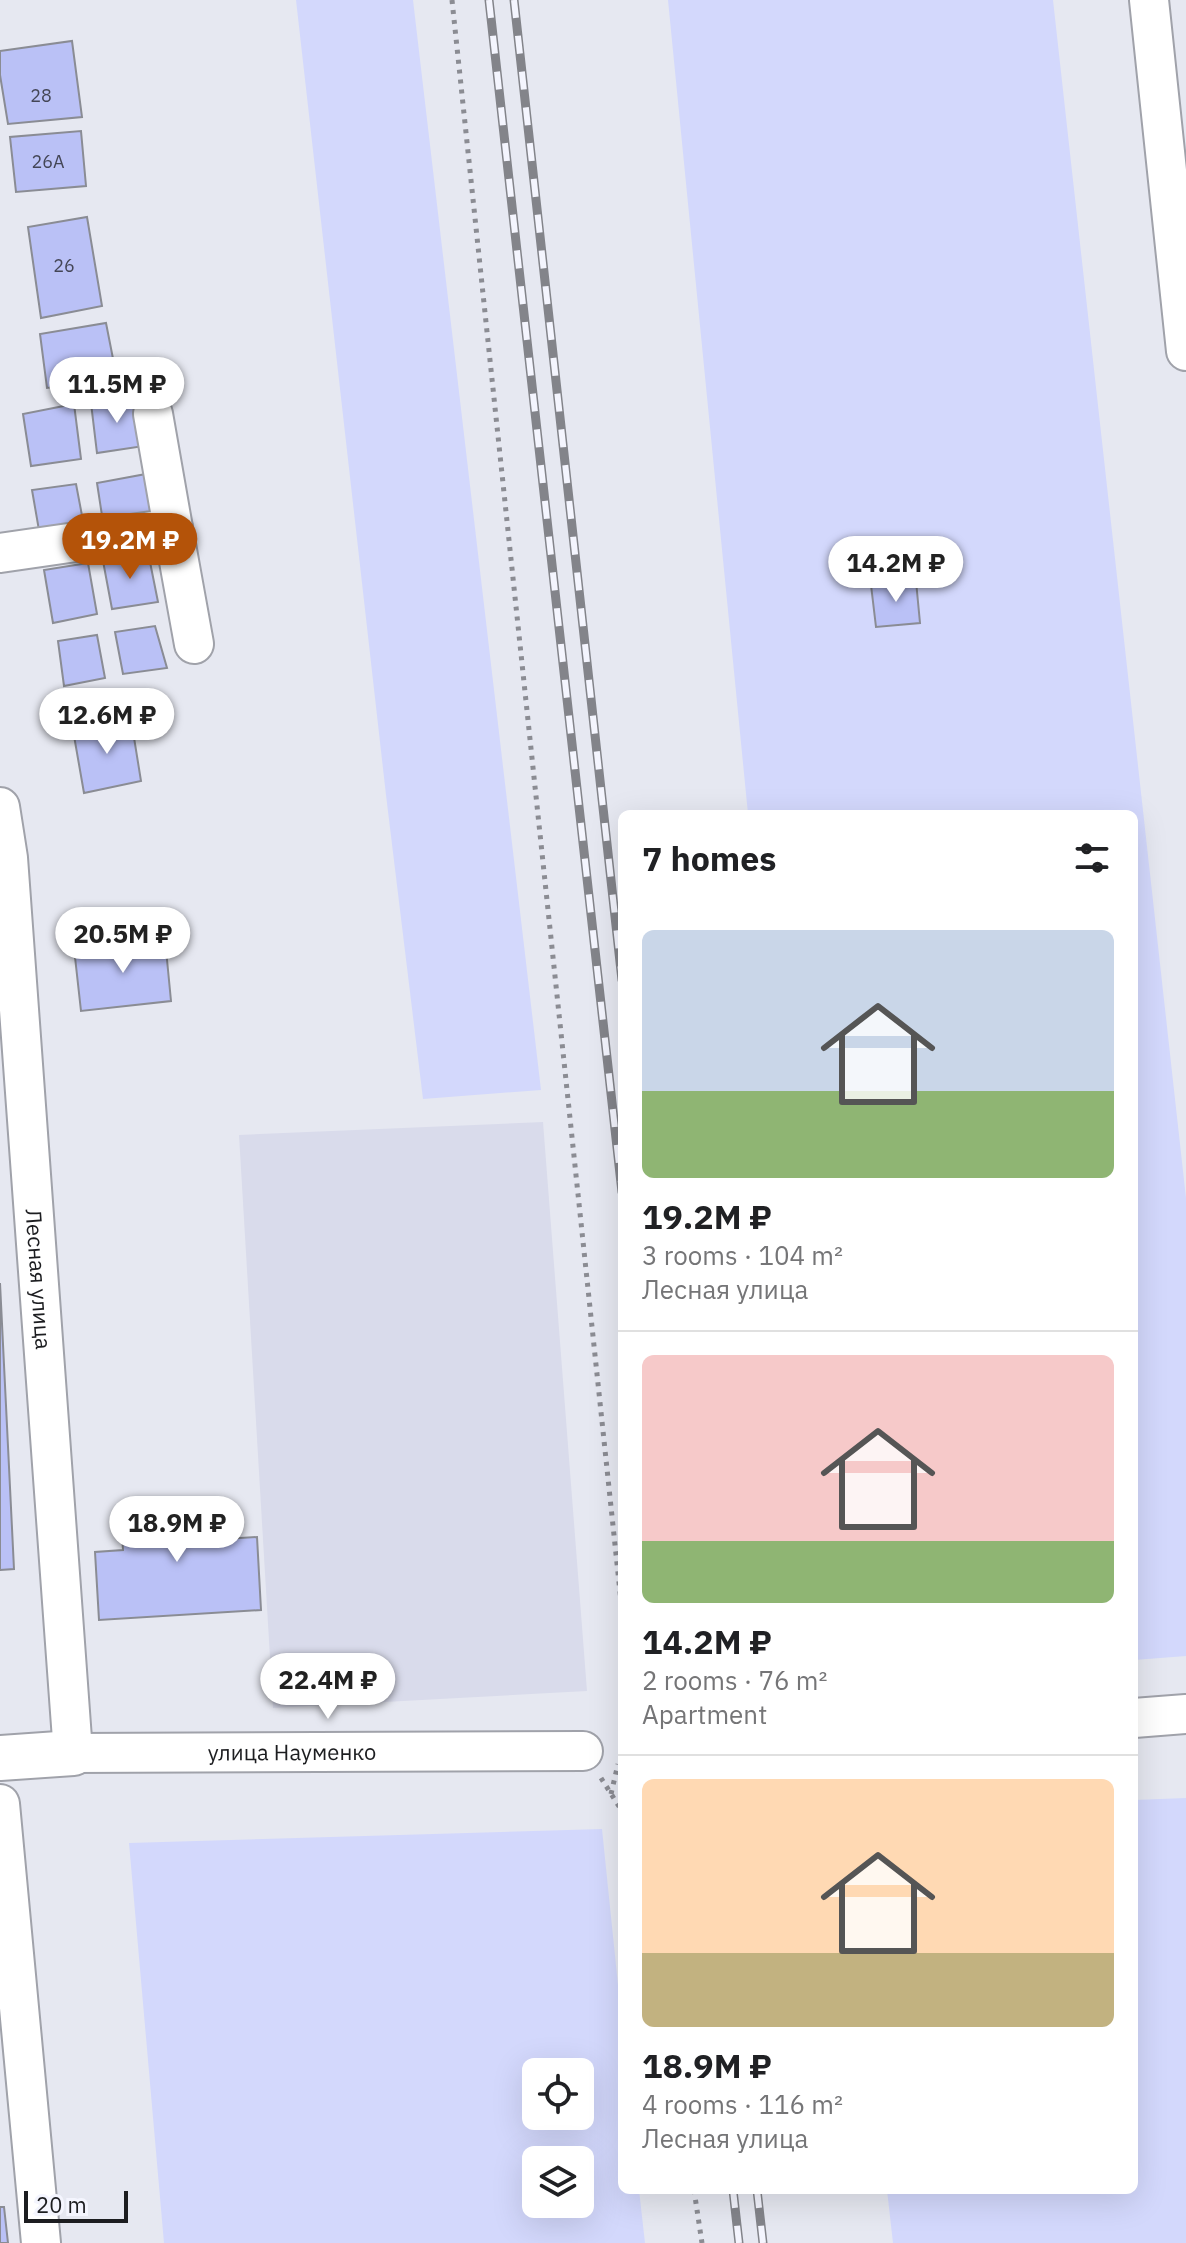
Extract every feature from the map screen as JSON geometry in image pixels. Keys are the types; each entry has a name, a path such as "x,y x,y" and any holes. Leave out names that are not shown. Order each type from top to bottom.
{"main road":[{"name":"улица Науменко","path":"0,1758 73,1753"}],"street":[{"path":"1149,0 1185,341"},
{"path":"153,414 194,644"},
{"path":"0,553 173,528"},
{"name":"Лесная улица","path":"0,807 73,1753"},
{"path":"1138,1718 1186,1714"},
{"name":"улица Науменко","path":"73,1753 583,1751"},
{"path":"0,1804 41,2243"}],"path":[{"path":"452,0 618,1573"},
{"path":"611,1794 618,1763"},
{"path":"695,2194 702,2243"}],"shaded area":[{"path":"296,0 413,0 541,1090 423,1099"},
{"path":"668,0 1053,0 1186,1198 1186,1656 1138,1660 1138,810 748,810"},
{"path":"543,1122 587,1691 273,1708 239,1135"},
{"path":"1186,1798 1186,2243 893,2243 887,2194 1138,2194 1138,1800"},
{"path":"602,1829 618,1985 618,2194 639,2194 645,2243 164,2243 129,1843"}],"building":[{"path":"72,41 82,117 8,124 0,75 0,51"},
{"path":"81,131 86,186 16,192 10,137"},
{"path":"87,217 102,306 41,318 28,227"},
{"path":"106,323 117,379 47,388 40,334"},
{"path":"137,397 144,446 97,453 91,403"},
{"path":"74,404 81,459 31,466 23,414"},
{"path":"146,474 153,514 103,522 97,483"},
{"path":"76,484 84,526 40,536 32,490"},
{"path":"148,552 158,602 112,609 103,561"},
{"path":"88,563 97,614 53,623 44,570"},
{"path":"916,581 920,623 876,627 871,585"},
{"path":"155,626 167,668 123,674 115,632"},
{"path":"97,635 105,678 64,686 58,641"},
{"path":"131,719 141,781 84,793 73,730"},
{"path":"165,939 171,1001 81,1011 74,948"},
{"path":"0,1283 14,1569 0,1570"},
{"path":"221,1499 224,1539 257,1537 261,1610 99,1620 95,1552 123,1550 120,1505"},
{"path":"0,2207 4,2207 8,2243 0,2243"}],"railway":[{"path":"489,0 618,1156"},
{"path":"514,0 618,944"},
{"path":"733,2194 739,2243"},
{"path":"757,2194 763,2243"}]}
